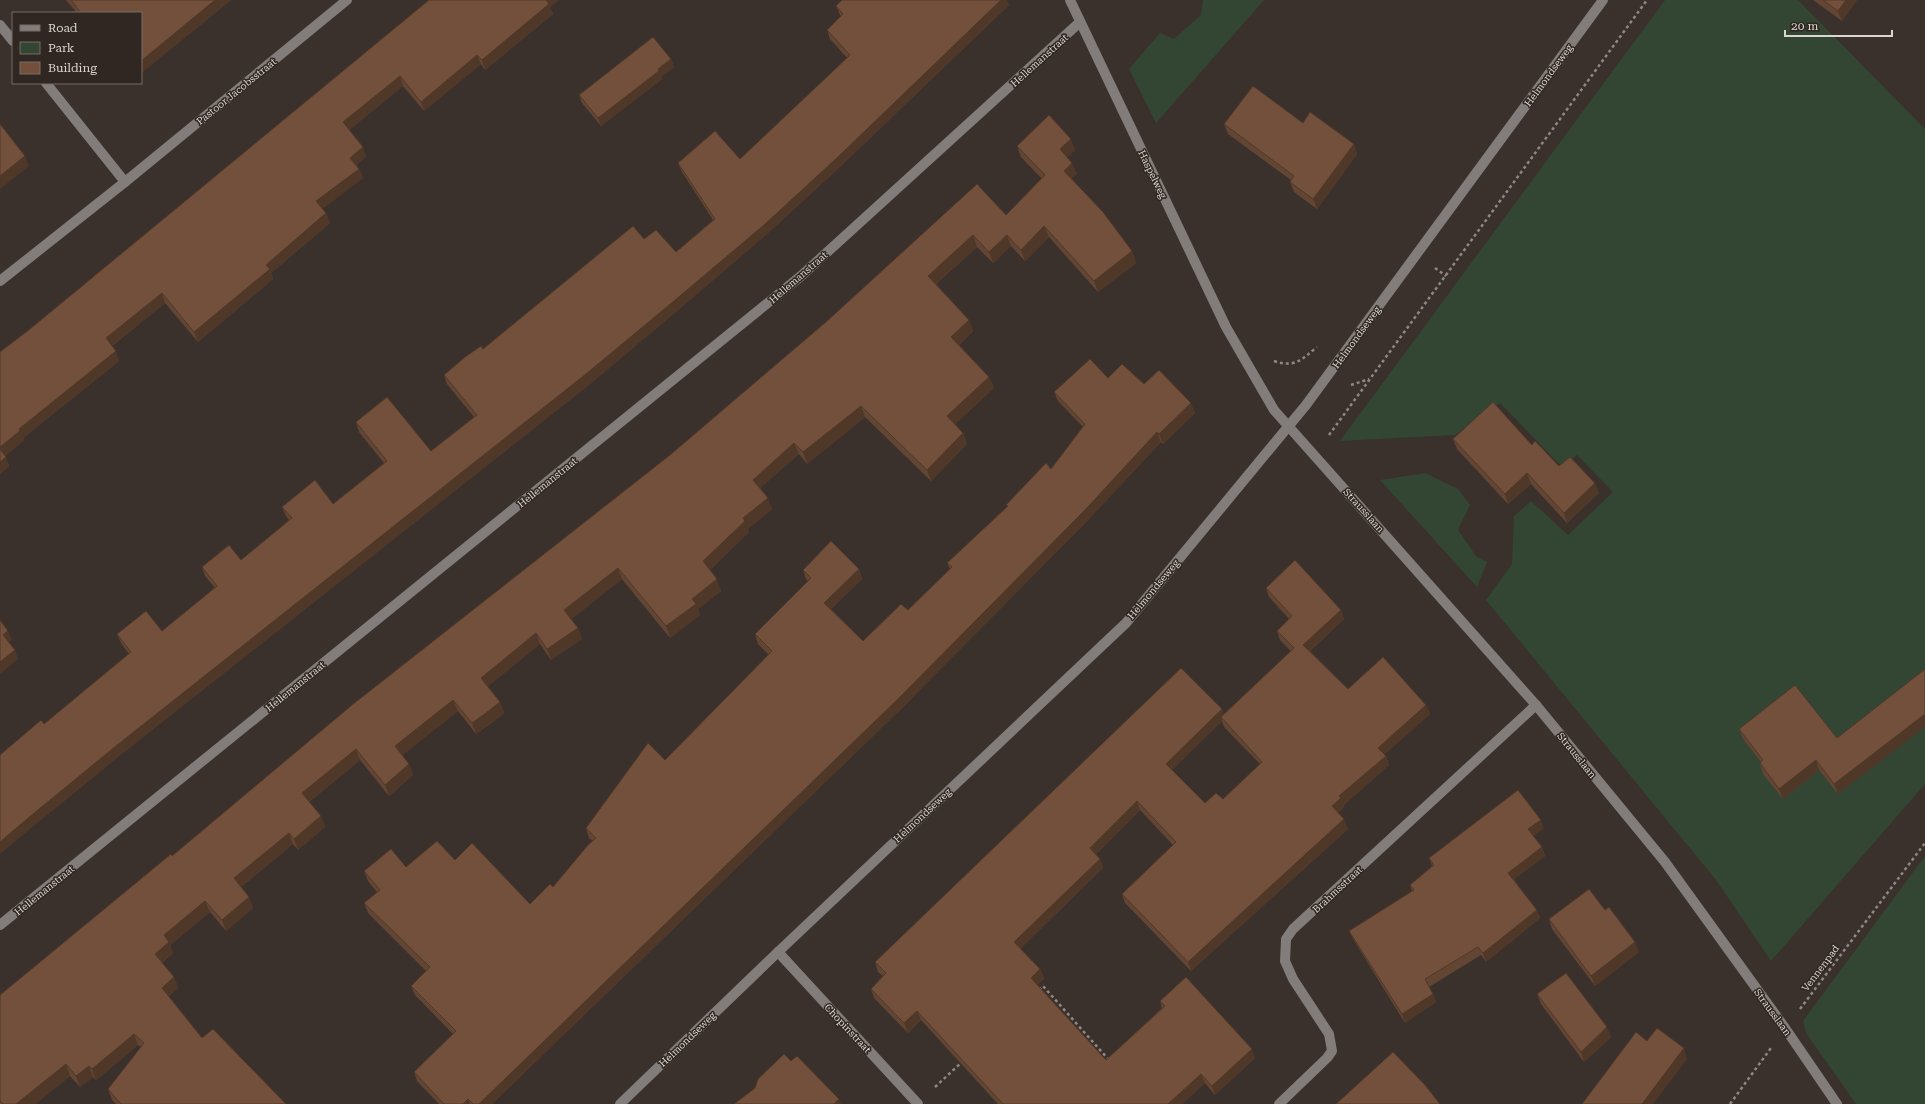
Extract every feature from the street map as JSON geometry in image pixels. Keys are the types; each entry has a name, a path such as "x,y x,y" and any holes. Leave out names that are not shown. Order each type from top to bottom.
{"street":[{"name":"Pastoor Jacobsstraat","path":"0,281 125,182 347,0"},
{"name":"Haspelweg","path":"1070,0 1237,348 1274,410 1290,426"},
{"name":"Helmondseweg","path":"620,1104 778,952 1126,623 1290,426 1603,0"},
{"name":"Hellemanstraat","path":"0,925 801,276 1080,22"},
{"path":"0,25 12,40"},
{"path":"47,84 125,182"},
{"name":"Strausslaan","path":"1290,426 1536,705 1665,862 1785,1028 1837,1104"},
{"name":"Brahmsstraat","path":"1279,1104 1327,1058 1332,1051 1329,1034 1293,979 1285,961 1286,939 1293,929 1536,705"},
{"name":"Chopinstraat","path":"778,952 918,1104"}],"path":[{"path":"1314,454 1648,0"},
{"path":"1416,255 1446,276"},
{"path":"1237,348 1288,365 1300,361 1319,345"},
{"name":"Vennenpad","path":"1730,1104 1785,1028 1925,843"},
{"path":"1038,991 1043,986 1111,1063"},
{"path":"918,1104 963,1061"}],"green space":[{"path":"1203,0 1264,0 1156,123 1129,69 1160,33 1174,39 1201,15"},
{"path":"1665,0 1798,0 1925,129 1925,784 1771,961 1716,880 1486,600 1512,564 1514,516 1531,501 1568,535 1613,492 1577,455 1562,467 1500,403 1455,435 1340,441"},
{"path":"1425,473 1458,489 1470,505 1458,530 1476,556 1487,562 1477,587 1380,480"},
{"path":"1925,856 1925,1104 1856,1104 1806,1033 1803,1021"}],"building":[{"path":"71,0 215,0 142,60 142,12 80,12"},
{"path":"429,0 546,0 549,4 482,60 477,55 421,102 400,76 343,122 363,147 350,158 359,169 316,201 326,213 266,265 270,269 194,332 162,293 106,338 116,351 19,429 20,431 0,447 0,352 30,329"},
{"path":"842,0 1001,0 839,156 764,225 674,301 586,374 116,746 0,842 0,755 41,720 44,724 131,652 117,634 146,611 162,631 217,586 202,567 229,545 241,560 292,518 282,507 315,480 333,504 387,461 356,422 387,397 431,451 477,415 444,375 465,357 481,346 483,349 633,226 644,239 656,230 676,252 715,219 678,163 715,131 740,159 850,55 827,30 843,14 836,6"},
{"path":"1823,0 1846,0 1838,11"},
{"path":"653,37 671,59 658,69 659,71 598,118 579,95"},
{"path":"1253,86 1303,123 1310,112 1354,144 1313,199 1290,182 1294,176 1224,124"},
{"path":"1049,115 1071,139 1060,149 1072,163 1064,171 1103,212 1132,251 1094,281 1044,226 1021,250 1007,235 989,252 973,235 928,276 969,320 951,337 989,377 947,416 963,433 927,470 861,406 803,452 794,443 753,480 768,498 743,518 745,521 703,561 717,579 692,599 696,604 666,626 618,568 564,610 578,628 547,649 536,633 481,678 500,702 472,723 453,700 395,746 409,764 385,785 356,749 302,793 321,816 294,839 289,833 234,878 249,897 222,920 205,901 164,935 169,942 155,954 174,977 162,988 202,1038 213,1029 286,1104 121,1104 108,1089 144,1043 134,1034 92,1069 89,1066 76,1076 66,1064 16,1104 3,1104 0,1101 0,995 171,854 172,856 352,705 670,455 826,322 977,184 1006,215 1045,175 1017,146"},
{"path":"0,124 25,156 0,176"},
{"path":"1090,359 1108,378 1122,364 1144,384 1159,370 1191,403 1159,434 1157,432 1085,510 898,699 479,1104 473,1104 468,1099 463,1104 444,1104 414,1072 456,1031 411,986 430,967 364,903 380,890 364,871 391,849 406,867 437,841 455,860 472,843 530,904 550,884 553,887 588,845 596,838 586,828 648,743 665,760 772,651 755,634 811,578 803,570 831,541 859,569 824,603 863,641 901,604 908,610 952,567 947,563 1008,506 1006,505 1046,463 1051,469 1085,424 1054,392"},
{"path":"1493,402 1532,445 1535,441 1559,466 1570,457 1595,483 1564,513 1527,473 1505,494 1453,439"},
{"path":"0,449 6,457 0,462"},
{"path":"1295,560 1341,610 1303,645 1348,689 1383,657 1426,705 1378,748 1386,756 1339,796 1341,798 1332,806 1344,819 1188,962 1122,894 1176,842 1137,801 1090,848 1100,859 1014,942 1040,969 1031,978 1106,1060 1165,1006 1160,1001 1186,977 1252,1049 1212,1086 1201,1074 1168,1104 1003,1104 917,1011 904,1023 871,989 886,973 875,962 1181,668 1222,709 1166,764 1205,803 1216,793 1223,799 1262,762 1221,717 1294,648 1277,631 1292,616 1266,588"},
{"path":"0,620 8,631 3,635 15,650 0,662"},
{"path":"1925,669 1925,714 1834,784 1816,760 1779,789 1760,763 1763,760 1739,729 1795,685 1837,738"},
{"path":"1518,790 1541,820 1528,829 1542,847 1508,873 1537,910 1483,953 1478,947 1425,979 1433,994 1402,1014 1349,931 1414,890 1410,885 1434,865 1429,858"},
{"path":"1589,889 1605,910 1609,907 1635,942 1591,976 1549,919"},
{"path":"1566,973 1607,1027 1581,1052 1537,994"},
{"path":"1657,1028 1684,1048 1642,1104 1582,1104 1636,1032 1647,1041"},
{"path":"1393,1052 1425,1085 1440,1104 1336,1104"},
{"path":"784,1054 791,1061 797,1056 839,1099 834,1104 734,1104 755,1088 758,1079"}]}
